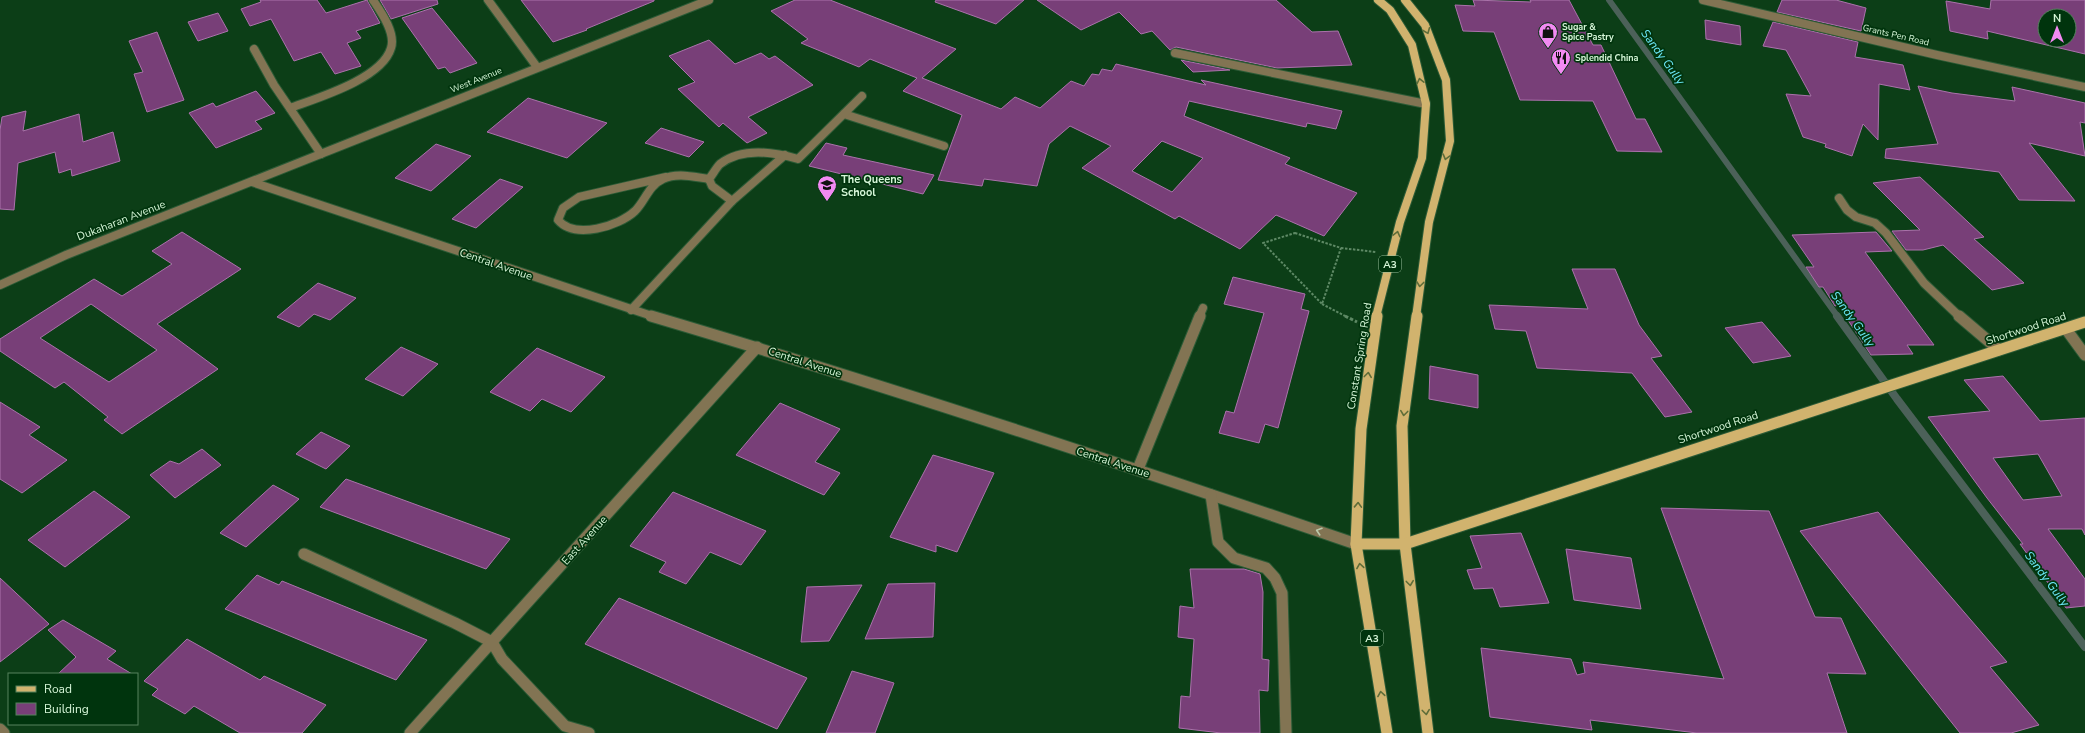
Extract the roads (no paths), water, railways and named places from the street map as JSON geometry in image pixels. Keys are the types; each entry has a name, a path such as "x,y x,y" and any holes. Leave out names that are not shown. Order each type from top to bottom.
{"main road":[{"name":"Constant Spring Road","path":"1378,0 1390,10 1412,45 1426,104 1422,158 1400,222 1374,330 1361,429 1356,544 1387,733"},
{"path":"1404,0 1426,26 1446,80 1450,142 1428,222 1402,426 1405,544 1428,733"},
{"name":"Shortwood Road","path":"1356,544 1405,544 1838,401 2085,322"}],"street":[{"path":"290,108 342,87 375,69 383,61 391,48 391,43 389,33 378,7 373,0"},
{"path":"488,0 537,67"},
{"path":"680,0 689,8"},
{"name":"West Avenue","path":"252,182 537,67 709,0"},
{"name":"Grants Pen Road","path":"1703,0 1938,55 2085,87"},
{"path":"254,48 274,85 321,154"},
{"path":"1175,53 1426,104"},
{"path":"709,179 720,164 732,158 747,154 771,153 798,159 862,96"},
{"path":"844,114 944,146"},
{"path":"631,310 732,201 784,155"},
{"path":"666,177 648,190 640,205 629,216 607,226 590,230 570,228 561,225 558,220 562,208 579,197 666,177 675,176 709,179"},
{"path":"709,179 712,186 732,201"},
{"name":"Dukaharan Avenue","path":"0,285 66,255 252,182"},
{"name":"Central Avenue","path":"252,182 631,310 757,347 1138,469 1356,544"},
{"path":"1839,198 1847,210 1856,217 1874,223 1886,233 1924,283 1939,299 1999,350"},
{"path":"1138,469 1203,308"},
{"path":"2066,328 2085,355"},
{"name":"East Avenue","path":"410,733 757,347"},
{"path":"1211,495 1218,542 1234,558 1266,568 1275,578 1282,593 1286,733"},
{"path":"304,554 455,623 492,642 502,659 565,726 589,733"},
{"path":"0,729 4,733"}],"waterway":[{"name":"Sandy Gully","path":"1609,0 1838,317"},
{"name":"Sandy Gully","path":"1837,316 1897,399 2085,647"}],"place":[{"name":"Sugar & Spice Pastry","path":"1548,49"},
{"name":"Splendid China","path":"1561,75"},
{"name":"The Queens School","path":"827,202"}]}
